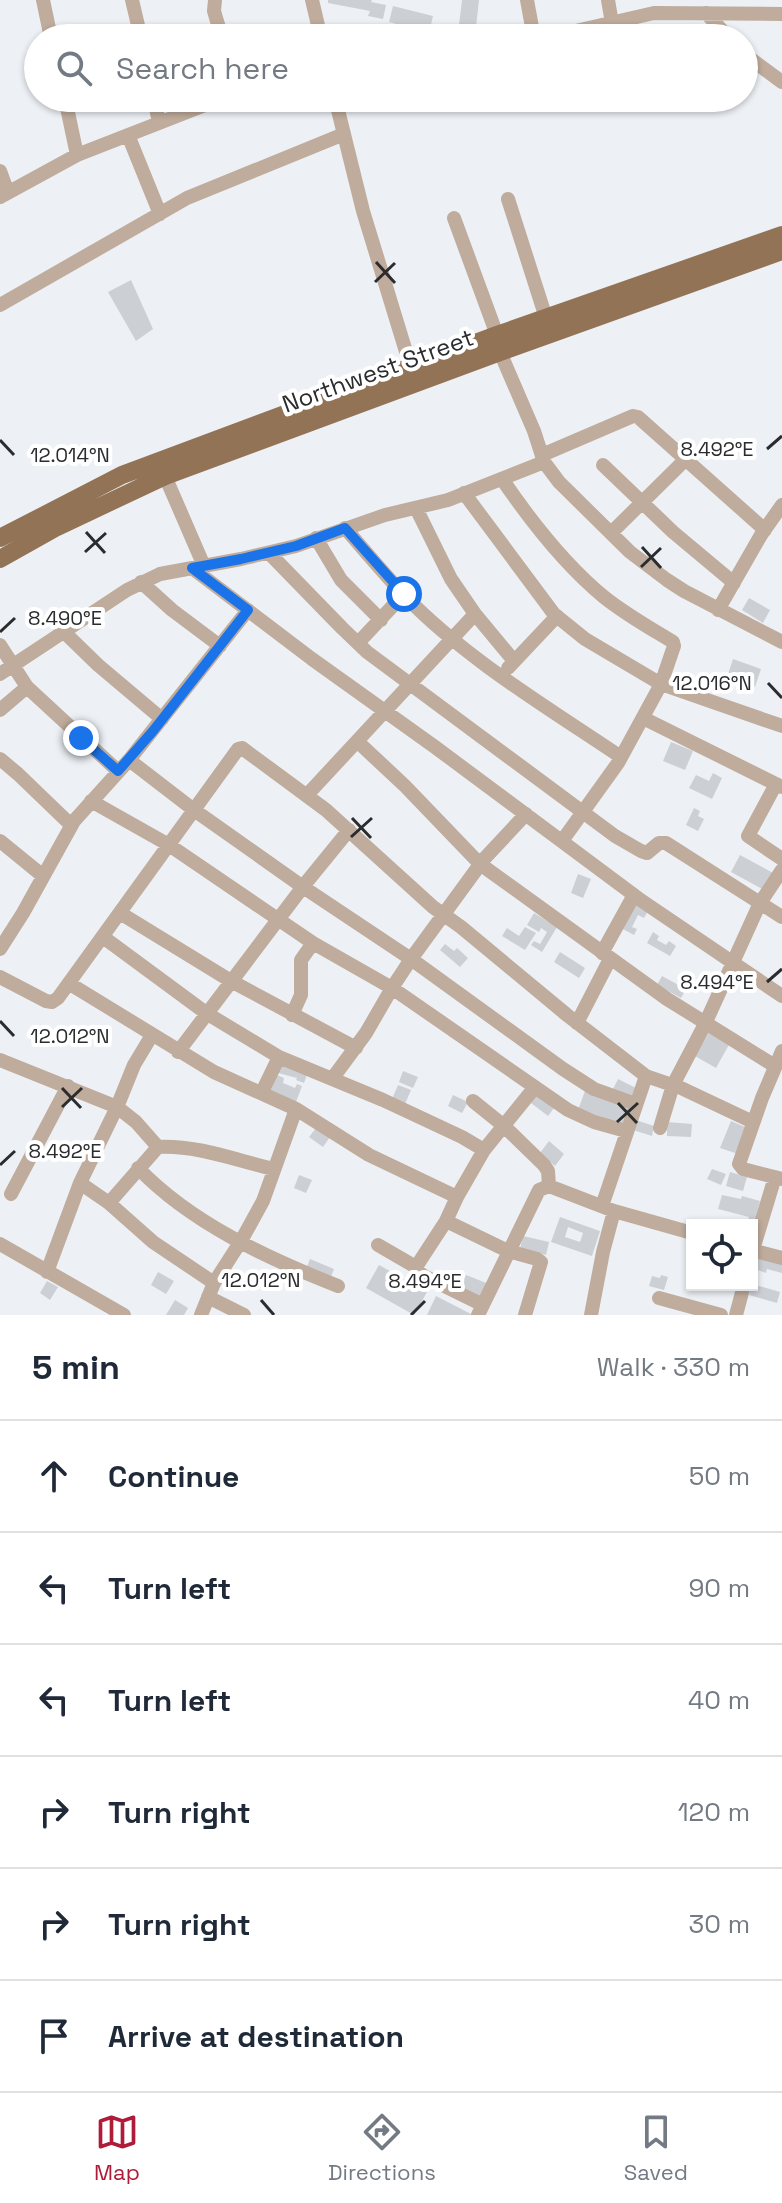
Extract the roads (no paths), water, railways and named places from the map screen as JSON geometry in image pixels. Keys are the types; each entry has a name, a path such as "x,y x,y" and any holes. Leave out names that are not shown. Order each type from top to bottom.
{"main road":[{"name":"Northwest Street","path":"0,559 57,527 165,476 499,344 546,318 782,235"},
{"name":"Northwest Street","path":"0,538 122,475 411,368 499,344 782,251"}],"street":[{"path":"43,0 48,24"},
{"path":"132,0 138,24"},
{"path":"215,0 218,24"},
{"path":"312,0 318,24"},
{"path":"527,0 531,24"},
{"path":"608,0 612,23"},
{"path":"700,8 715,24"},
{"path":"608,24 654,13 700,8 782,14"},
{"path":"758,64 782,82"},
{"path":"68,112 77,155"},
{"path":"157,112 159,123"},
{"path":"0,171 4,195 77,155 187,112"},
{"path":"338,112 363,211 411,368"},
{"path":"0,305 187,198 344,134"},
{"path":"128,135 160,214"},
{"path":"508,199 546,318"},
{"path":"454,218 543,459 559,482 630,552 667,580 782,642"},
{"path":"6,670 141,582 160,574 296,546 385,515 464,493 502,479 633,416 644,422 765,530"},
{"path":"611,533 686,459"},
{"path":"603,465 734,583"},
{"path":"165,476 198,567 248,610 333,676 634,895 782,996"},
{"path":"502,479 525,514 586,581 611,603 673,642 675,650 661,684 612,774 562,841"},
{"path":"464,493 557,616 585,639 661,684 782,726"},
{"path":"718,610 782,505"},
{"path":"416,508 451,579 514,661"},
{"path":"345,528 404,594 453,638 502,676 621,757"},
{"path":"316,538 341,580 381,620"},
{"path":"269,553 358,643 615,836 647,853 659,843 666,843 782,917"},
{"path":"141,582 220,646"},
{"path":"358,643 404,594"},
{"path":"0,949 71,825 129,760 248,610"},
{"path":"307,795 475,614"},
{"path":"502,676 557,616"},
{"path":"64,632 162,719"},
{"path":"0,645 6,670 118,771"},
{"path":"0,710 27,687"},
{"path":"643,718 779,786 748,836 782,859"},
{"path":"358,742 480,864 705,1024 775,1066"},
{"path":"0,977 52,1002 58,998 238,749 242,748 307,795 419,896 646,1076 753,1122"},
{"path":"0,759 71,825"},
{"path":"129,760 194,810 587,1084 636,1104"},
{"path":"91,801 169,845 313,943 392,988 568,1110 594,1122 626,1131"},
{"path":"332,1079 356,1048 411,959 480,864 526,814"},
{"path":"178,1052 349,830"},
{"path":"0,841 43,876"},
{"path":"660,1128 673,1085 705,1024 760,903 782,870"},
{"path":"577,1023 634,895"},
{"path":"120,913 231,981 356,1048"},
{"path":"103,937 206,1013 279,1057 383,1100 484,1150"},
{"path":"292,1015 301,995 301,960 313,943"},
{"path":"70,984 214,1072 296,1109 369,1155 457,1197"},
{"path":"47,1272 80,1183 134,1065 152,1035"},
{"path":"758,1234 778,1178 739,1166 782,1051"},
{"path":"262,1092 279,1057"},
{"path":"0,1060 117,1107 136,1122 158,1147"},
{"path":"591,1315 608,1208 626,1131 646,1076"},
{"path":"11,1194 68,1086"},
{"path":"416,1267 446,1221 484,1150 535,1087"},
{"path":"473,1101 544,1165 548,1171 549,1186"},
{"path":"201,1315 211,1290 263,1201 296,1109"},
{"path":"109,1203 158,1147 204,1150 274,1169"},
{"path":"138,1168 181,1207 241,1241 338,1286"},
{"path":"80,1183 109,1203 244,1315"},
{"path":"378,1245 481,1310 532,1200 539,1190 549,1186 608,1208 686,1231"},
{"path":"446,1221 508,1251 541,1262 525,1315"},
{"path":"0,1244 124,1315"},
{"path":"758,1252 782,1258"},
{"path":"736,1315 742,1291"},
{"path":"659,1298 721,1315"}]}
